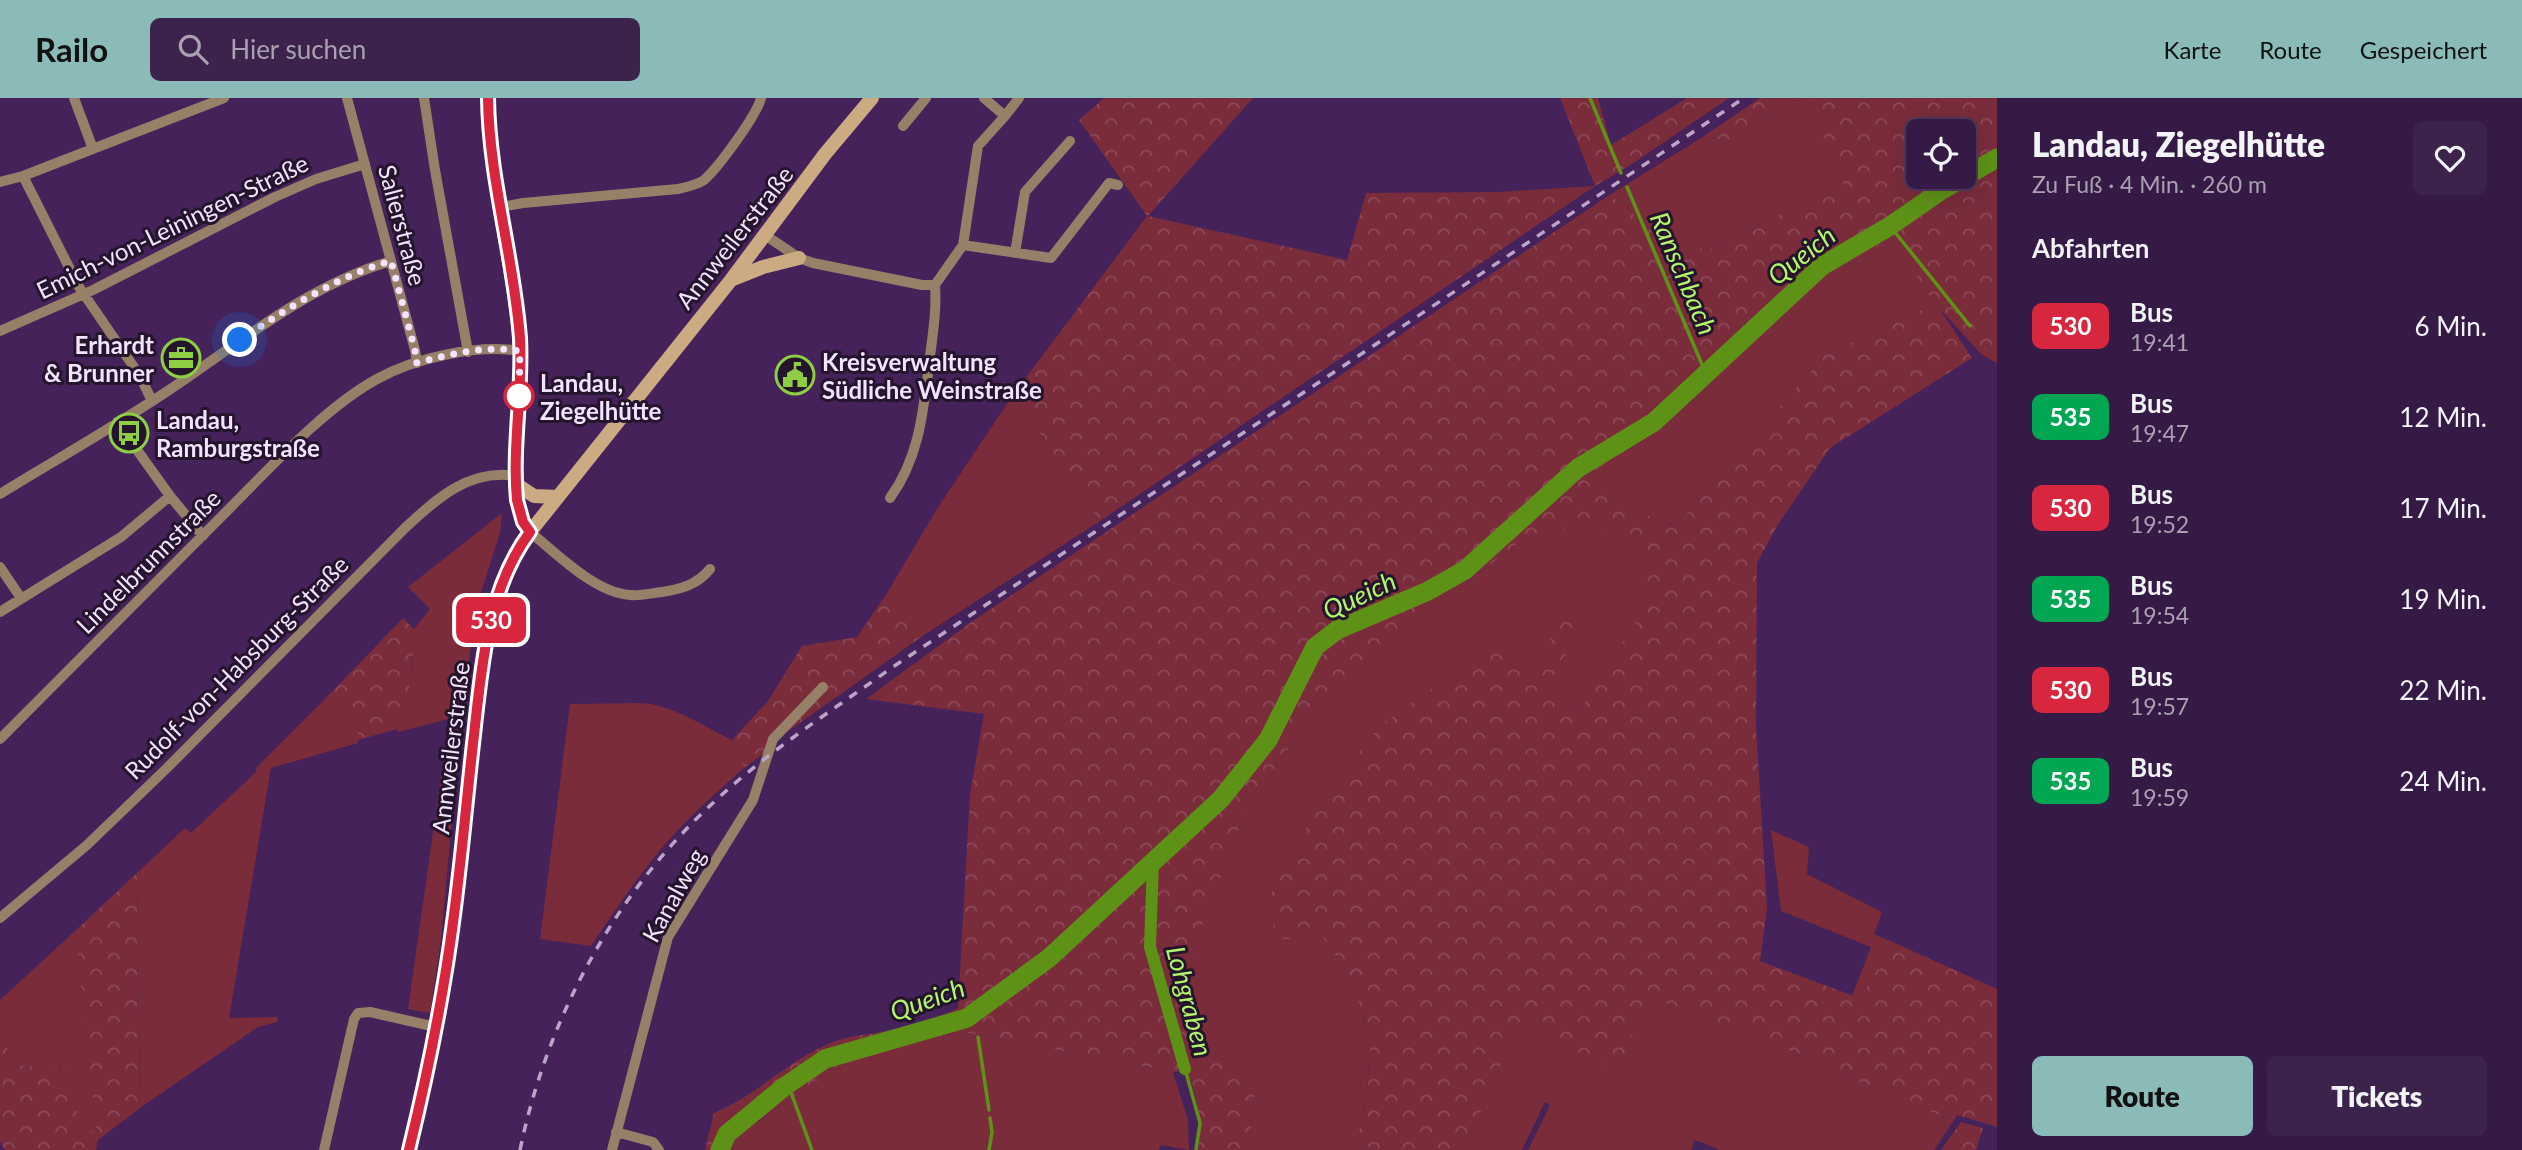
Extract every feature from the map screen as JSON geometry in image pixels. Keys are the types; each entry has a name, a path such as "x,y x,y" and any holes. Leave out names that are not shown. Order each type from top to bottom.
{"street":[{"path":"74,98 93,149"},
{"path":"0,182 23,176 224,98"},
{"name":"Salierstraße","path":"347,98 415,350 416,363"},
{"path":"424,98 468,352"},
{"path":"488,98 493,166 514,294 520,351 516,480 519,510 530,532 583,575 619,594 638,595 680,589 701,579 710,569"},
{"path":"500,207 695,185 707,177 757,112 761,98"},
{"name":"Annweilerstraße","path":"409,1150 436,1027 452,935 485,648 502,582 518,548 530,532 731,280 825,154 872,98"},
{"path":"903,126 926,98"},
{"path":"984,98 1005,116"},
{"path":"890,498 911,461 921,426 937,313 935,285 963,244 978,146 1019,98"},
{"path":"1015,253 1024,192 1070,141"},
{"name":"Emich-von-Leiningen-Straße","path":"0,331 84,294 275,197 316,179 365,164"},
{"path":"23,176 84,294 140,376 152,401"},
{"path":"963,244 1051,258 1109,183 1118,186"},
{"path":"765,235 799,258 922,285 935,285"},
{"path":"731,280 764,267 799,258"},
{"path":"0,494 152,401 280,314 348,278 391,261"},
{"name":"Lindelbrunnstraße","path":"0,739 297,443 339,405 376,380 416,363 493,348 520,351"},
{"path":"117,422 170,496 203,536"},
{"name":"Rudolf-von-Habsburg-Straße","path":"0,918 87,845 430,505 472,479 493,474 516,480"},
{"path":"516,480 534,496 558,497"},
{"path":"0,612 121,537 170,496"},
{"path":"0,567 21,598"},
{"name":"Kanalweg","path":"612,1150 668,937 754,800 773,739 823,687"},
{"path":"324,1150 354,1019 358,1013 370,1012 436,1027"},
{"path":"616,1132 653,1142 659,1150"}],"green space":[{"path":"1104,98 1253,98 1148,216 1347,260 1366,193 1498,192 1595,186 1100,521 1013,395 1147,216 1079,120"},
{"path":"1560,98 1598,98 1611,145 1687,98 1729,98 1632,164 1595,186"},
{"path":"1760,98 1997,98 1997,363 1982,355 1940,309 1972,358 1830,448 1777,526 1757,563 1756,727 1767,908 1760,961 1862,999 1888,940 1997,989 1997,1127 1957,1115 1954,1120 1920,1108 1757,1037 1647,996 1618,1071 1518,1024 1465,1150 1378,1150 1356,1143 1367,1095 1370,1041 1353,982 1322,936 1274,940 1272,888 1326,793 1380,726 1491,646 1528,674 1569,611 1584,620 1547,689 1578,713 1649,601 1637,586 1663,558 1589,521 1518,543 1394,641 1305,726 1269,776 1239,827 1192,963 1186,1025 1255,1090 1247,1150 1198,1150 1198,1109 1187,1070 1173,1072 970,1033 897,1042 859,1052 738,1135 731,1150 705,1150 714,1113 746,1096 806,1055 843,1039 907,1026 958,1008 970,794 984,714 866,699 967,625 1608,196 1620,201 1662,240 1708,250 1844,186 1808,101 1786,106 1746,133 1723,140 1704,136","holes":["1881,244 1901,254 1935,304 1825,355 1676,526 1644,514 1587,476 1657,431"]},
{"path":"1798,98 1808,101 1845,186 1708,250 1662,240 1620,201 1608,196 1704,136 1723,140 1733,138"},
{"path":"1881,244 1901,254 1936,304 1825,355 1676,526 1644,514 1586,476 1657,431"},
{"path":"1013,395 1100,521 924,635 918,626 883,600 935,512"},
{"path":"502,513 500,533 482,589 471,647 462,711 441,940 430,1013 408,1009 449,719 398,732 397,729 412,679 414,629 430,609 408,587"},
{"path":"1589,521 1664,558 1638,586 1650,601 1578,713 1547,689 1583,620 1528,675 1322,936 1353,982 1370,1041 1367,1095 1356,1143 1378,1150 1247,1150 1255,1090 1186,1025 1192,963 1239,827 1269,776 1305,726 1394,641 1518,543"},
{"path":"883,599 918,626 924,635 770,744 763,754 744,768 732,740 768,701 802,646 857,637"},
{"path":"403,618 414,629 412,679 397,729 358,740 358,721 326,698"},
{"path":"326,698 359,721 358,743 271,768 229,1018 278,1017 277,1022 258,1027 140,1108 137,873 185,828 191,833 257,771 255,769"},
{"path":"639,703 675,711 732,740 744,768 669,840 638,878 591,946 540,939 570,704"},
{"path":"1771,830 1809,847 1807,874 1882,912 1874,934 1888,940 1863,1000 1852,996 1871,947 1781,911"},
{"path":"137,873 140,1108 98,1140 96,1150 5,1150 0,1141 0,1024 13,1065 67,1069 78,1116 97,1138 75,931"},
{"path":"75,931 98,1140 78,1117 67,1069 12,1065 0,1024 0,1000"},
{"path":"1647,995 1757,1037 1920,1108 1954,1120 1934,1150 1720,1150 1695,1140 1691,1150 1528,1150 1550,1105 1545,1102 1522,1150 1465,1150 1518,1023"},
{"path":"970,1033 1173,1072 1188,1120 1189,1150 1161,1145 1159,1150 731,1150 738,1135 859,1052 897,1042"},
{"path":"1961,1122 1983,1128 1976,1150 1941,1150"}],"waterway":[{"name":"Ranschbach","path":"1590,98 1621,173"},
{"name":"Queich","path":"720,1150 727,1134 784,1087 825,1059 967,1018 1049,958 1221,799 1268,740 1315,647 1337,630 1428,591 1465,570 1578,468 1654,422 1822,266 1997,158"},
{"name":"Ranschbach","path":"1627,187 1706,374"},
{"path":"1890,226 1970,326"},
{"name":"Lohgraben","path":"1153,861 1150,947 1185,1069"},
{"path":"978,1037 989,1110"},
{"name":"Lohgraben","path":"1185,1069 1200,1123 1196,1150"},
{"path":"788,1084 812,1150"},
{"path":"989,1150 992,1132 990,1118"}],"railway":[{"path":"520,1150 548,1053 590,961 645,877 677,839 734,784 799,733 890,669 1744,98"}],"bus line":[{"name":"530","path":"409,1150 436,1027 448,957 487,638 502,582 518,548 530,532 523,522 517,500 519,336 493,166 488,98"}],"place":[{"name":"Erhardt & Brunner","path":"181,358"},
{"name":"Kreisverwaltung Südliche Weinstraße","path":"795,375"},
{"name":"Landau, Ziegelhütte","path":"519,396"},
{"name":"Landau, Ramburgstraße","path":"129,433"}],"route":[{"path":"240,340 316,293 391,261 415,350 416,363 485,349 520,351 519,399 519,396"}]}
